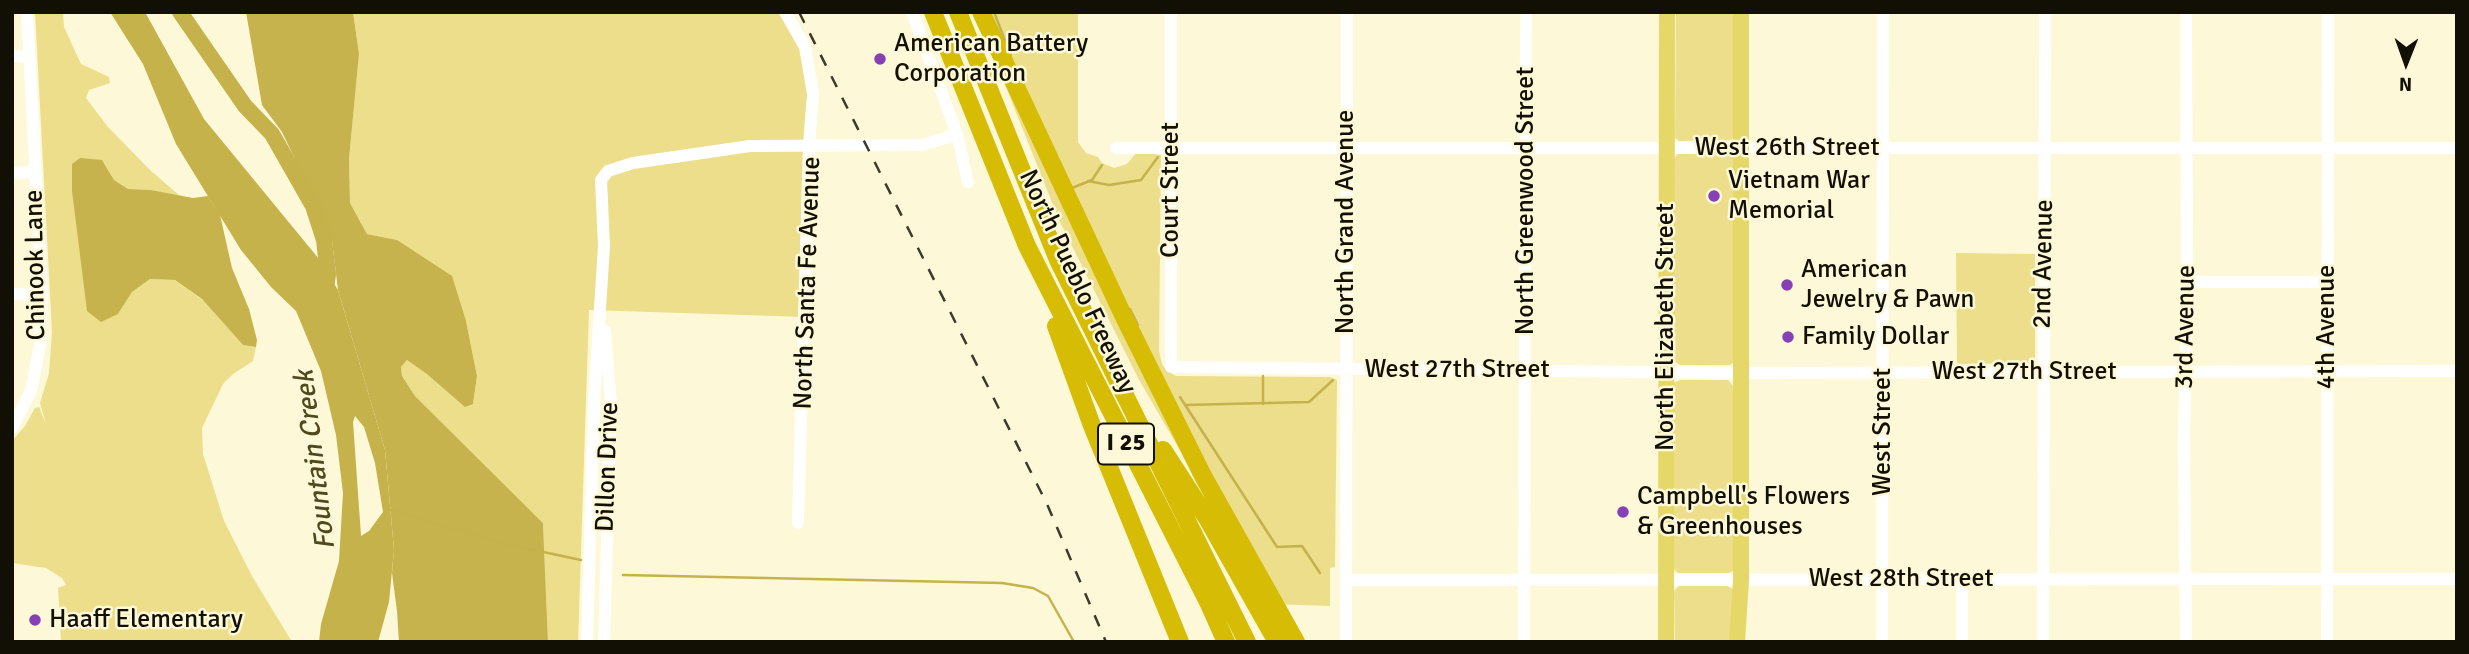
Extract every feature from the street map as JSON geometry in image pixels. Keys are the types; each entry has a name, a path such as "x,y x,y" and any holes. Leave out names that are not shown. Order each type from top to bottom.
{"highway":[{"name":"North Pueblo Freeway","path":"933,12 1027,246 1226,642"},
{"name":"North Pueblo Freeway","path":"958,12 1058,260 1247,642"},
{"path":"981,12 1124,317 1203,475 1296,642"},
{"path":"1027,246 1091,423 1180,642"},
{"path":"1122,385 1208,518 1277,642"}],"main road":[{"name":"North Elizabeth Street","path":"1666,642 1667,12"},
{"path":"1737,642 1741,580 1741,12"}],"street":[{"name":"Chinook Lane","path":"12,428 31,391 40,345 42,295 27,12"},
{"path":"785,12 805,47 813,94 809,145"},
{"path":"912,12 957,134 968,182"},
{"name":"Court Street","path":"1171,12 1171,367"},
{"name":"North Grand Avenue","path":"1346,642 1347,12"},
{"name":"North Greenwood Street","path":"1524,642 1526,12"},
{"name":"West Street","path":"1882,642 1883,12"},
{"name":"2nd Avenue","path":"2043,642 2045,12"},
{"name":"3rd Avenue","path":"2186,12 2186,642"},
{"name":"4th Avenue","path":"2327,642 2328,12"},
{"path":"12,56 29,57"},
{"name":"North Santa Fe Avenue","path":"798,523 809,145 923,145 957,134"},
{"name":"Dillon Drive","path":"587,642 594,403 604,246 601,180 608,171 633,163 750,146 809,145"},
{"name":"West 26th Street","path":"1116,148 2457,148"},
{"path":"12,173 34,173"},
{"path":"2187,282 2327,282"},
{"name":"Dillon Drive","path":"602,292 611,405 604,642"},
{"path":"12,294 42,295"},
{"name":"West 27th Street","path":"1171,367 1741,373 2457,371"},
{"path":"1962,578 1962,642"},
{"name":"West 28th Street","path":"1346,580 2457,579"}],"shaded area":[{"path":"35,12 63,12 64,27 81,64 109,77 110,83 89,90 86,98 108,127 180,196 128,189 114,180 102,160 118,314 132,292 150,279 175,280 204,301 243,345 256,347 253,361 223,384 202,428 203,454 224,521 252,576 292,642 61,642 58,588 66,585 62,578 46,568 12,563 12,441 35,408 39,407 46,424 40,403 49,373 52,332"},
{"name":"Fountain Creek","path":"110,12 145,12 204,119 319,259 338,290 385,450 394,550 389,602 378,642 319,642 321,624 339,561 343,493 336,435 321,371 296,311 271,287 241,250 176,144 143,64","holes":["355,416 364,427 375,463 383,512 369,531 361,536 353,422"]},
{"path":"246,12 353,12 359,54 349,159 350,203 367,234 397,240 452,276 466,321 477,376 473,404 465,407 407,360 401,367 402,376 415,396 543,523 548,642 399,642 385,450 338,290 332,241 282,132 262,105"},
{"path":"353,12 785,12 805,47 813,94 805,317 589,310 578,642 548,642 543,523 415,396 402,376 401,367 407,360 473,404 477,376 466,321 397,240 367,234 350,203 349,159 359,54"},
{"path":"976,12 1078,12 1078,142 1086,153 1098,157 1102,163 1114,168 1127,164 1137,152 1161,155 1159,351 1167,371 1176,376 1330,377 1337,380 1335,567 1330,568 1330,606 1269,604 1138,378 1059,220"},
{"path":"1676,12 1733,12 1734,137 1731,140 1679,141 1675,138"},
{"path":"1678,154 1731,154 1734,159 1734,362 1730,365 1680,365 1674,361 1674,158"},
{"path":"80,158 102,160 114,180 128,189 151,190 193,198 208,196 220,215 232,268 249,309 257,340 256,347 243,345 202,299 175,280 150,279 132,292 118,314 101,322 87,311 72,191 72,164"},
{"path":"1956,253 2035,254 2033,363 1957,364"},
{"path":"1680,380 1728,380 1734,387 1733,571 1729,573 1678,573 1673,568 1674,383"},
{"path":"1679,586 1727,586 1733,589 1732,642 1675,642 1674,591"}],"waterway":[{"name":"Fountain Creek","path":"180,12 245,106 272,134 313,206 324,240 328,274 325,295"},
{"path":"994,12 1011,56"},
{"path":"1088,181 1109,185 1141,180 1158,157"},
{"path":"1072,188 1092,180 1102,165"},
{"path":"1130,309 1138,325"},
{"path":"1263,376 1263,404"},
{"path":"1185,405 1309,402 1333,380"},
{"path":"1180,397 1277,547 1302,546 1320,573"},
{"path":"390,510 501,543 581,560"},
{"path":"623,575 1002,583 1033,588 1048,596 1074,642"}],"railway":[{"path":"799,12 1047,504 1106,642"}],"place":[{"name":"American Battery Corporation","path":"880,59"},
{"name":"Vietnam War Memorial","path":"1714,196"},
{"name":"American Jewelry & Pawn","path":"1787,285"},
{"name":"Family Dollar","path":"1788,337"},
{"name":"Campbell's Flowers & Greenhouses","path":"1623,512"},
{"name":"Haaff Elementary","path":"35,620"}]}
